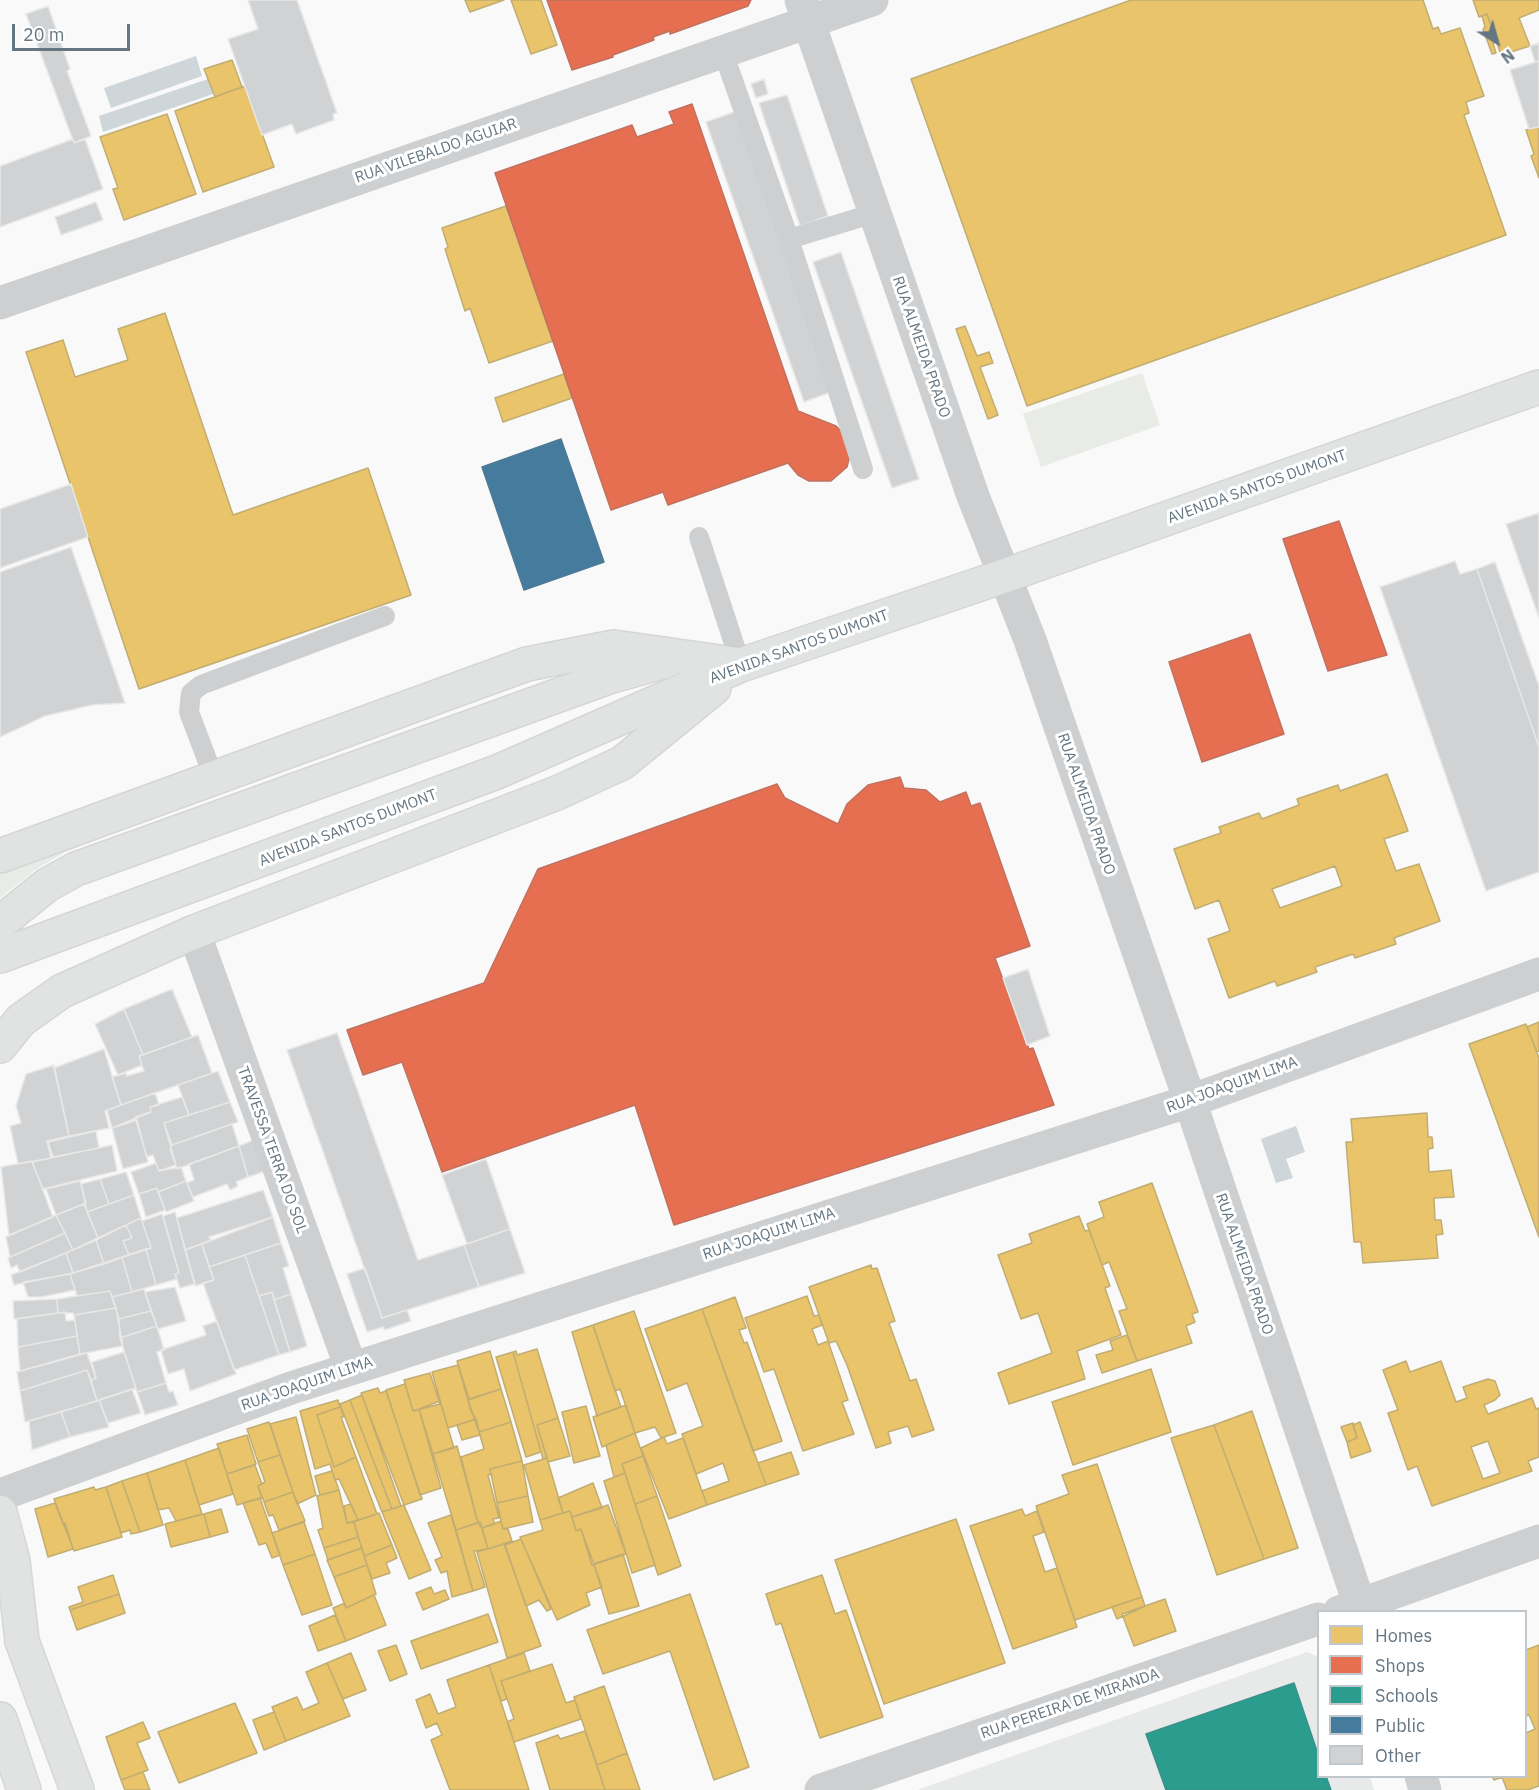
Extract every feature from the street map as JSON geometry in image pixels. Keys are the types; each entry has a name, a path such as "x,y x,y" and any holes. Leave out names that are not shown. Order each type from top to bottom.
{"main road":[{"name":"AVENIDA SANTOS DUMONT","path":"0,956 497,772 741,665 1004,576 1539,387"},
{"path":"0,856 527,664 614,647 741,665"},
{"path":"0,923 48,885 76,869 609,677 682,656"},
{"path":"0,1046 21,1020 62,991 194,932 557,793 622,763 741,665"},
{"path":"0,1512 13,1561 22,1641"},
{"path":"0,1596 22,1641 77,1790"},
{"path":"0,1719 24,1790"}],"street":[{"name":"RUA VILEBALDO AGUIAR","path":"0,303 723,52 805,11 872,0"},
{"name":"RUA ALMEIDA PRADO","path":"805,11 874,213 1004,576 1030,640 1190,1101 1354,1609"},
{"name":"TRAVESSA TERRA DO SOL","path":"194,932 351,1368"},
{"name":"RUA JOAQUIM LIMA","path":"0,1495 351,1368 1190,1101 1539,974"},
{"path":"1354,1609 1539,1541"},
{"name":"RUA PEREIRA DE MIRANDA","path":"821,1790 1317,1619"}],"lane":[{"path":"723,52 789,239 863,469"},
{"path":"789,239 874,213"},
{"path":"699,537 741,665"},
{"path":"214,778 189,712 191,693 201,685 385,616"}],"shaded area":[{"path":"196,56 202,76 111,108 104,88"},
{"path":"208,79 213,94 103,132 99,116"},
{"path":"1142,373 1160,425 1041,467 1023,414"},
{"path":"115,826 117,832 65,852 35,870 0,898 0,873 75,840"},
{"path":"1296,1126 1305,1152 1286,1159 1293,1178 1276,1183 1261,1139"},
{"path":"1307,1652 1317,1657 1317,1778 1370,1778 1374,1790 917,1790"}],"building: Homes":[{"path":"465,0 504,0 470,12"},
{"path":"511,0 541,0 557,45 531,54"},
{"path":"1131,0 1423,0 1433,29 1438,27 1441,34 1460,28 1484,96 1466,102 1469,113 1464,115 1506,235 1027,406 911,79"},
{"path":"1473,0 1539,0 1539,10 1519,18 1530,46 1501,55 1487,14 1479,17"},
{"path":"1487,14 1497,42 1493,43 1496,53 1492,54 1483,29 1485,27 1482,16"},
{"path":"232,60 242,87 215,97 204,69"},
{"path":"245,86 274,167 203,192 175,111"},
{"path":"167,114 196,194 124,220 113,189 118,188 100,137"},
{"path":"1539,127 1539,178 1531,156 1534,154 1526,130"},
{"path":"506,206 553,341 489,363 470,308 465,311 445,249 448,247 442,228"},
{"path":"165,313 233,515 368,468 411,595 139,689 26,352 63,340 75,377 128,360 118,329"},
{"path":"965,326 977,356 989,352 993,363 980,367 998,415 988,419 956,329"},
{"path":"564,374 572,398 503,422 495,398"},
{"path":"1387,774 1408,831 1384,839 1396,871 1419,864 1440,921 1394,938 1396,944 1355,958 1353,954 1315,967 1317,972 1277,986 1275,981 1229,998 1208,939 1230,931 1219,900 1195,909 1174,849 1221,833 1219,827 1259,813 1262,819 1299,805 1297,799 1338,785 1340,791","holes":["1335,866 1342,886 1280,908 1272,889"]},
{"path":"1539,1022 1539,1051 1537,1052 1527,1027"},
{"path":"1526,1024 1539,1058 1539,1237 1469,1044"},
{"path":"1427,1113 1428,1137 1432,1137 1433,1148 1428,1149 1429,1172 1451,1170 1454,1197 1434,1198 1435,1220 1441,1220 1443,1234 1436,1235 1438,1258 1363,1263 1361,1242 1354,1242 1346,1142 1353,1142 1351,1119"},
{"path":"1152,1183 1198,1312 1192,1314 1195,1322 1186,1326 1192,1343 1137,1361 1119,1311 1127,1309 1109,1262 1102,1265 1087,1224 1104,1217 1099,1202"},
{"path":"1079,1216 1085,1231 1089,1230 1110,1286 1105,1288 1121,1335 1077,1351 1085,1379 1009,1404 998,1373 1052,1353 1038,1313 1021,1319 998,1255 1032,1243 1029,1234"},
{"path":"871,1265 872,1269 877,1268 895,1321 889,1323 910,1381 916,1379 934,1430 912,1437 908,1426 888,1432 891,1443 876,1448 847,1365 836,1341 829,1343 809,1287"},
{"path":"807,1296 814,1316 819,1315 822,1325 812,1329 818,1345 828,1341 848,1400 842,1402 854,1434 803,1451 774,1369 764,1372 745,1318"},
{"path":"735,1297 746,1328 739,1330 744,1343 747,1342 782,1441 753,1451 702,1309"},
{"path":"702,1309 766,1485 707,1505 702,1491 729,1481 723,1463 696,1474 682,1434 703,1426 687,1383 667,1391 645,1329"},
{"path":"634,1311 676,1433 661,1438 655,1427 635,1433 620,1389 615,1391 593,1325"},
{"path":"593,1325 621,1407 597,1416 572,1332"},
{"path":"1127,1335 1137,1361 1102,1373 1096,1355 1113,1350 1110,1341"},
{"path":"537,1349 558,1418 537,1425 547,1458 543,1459 513,1352 516,1351 517,1355"},
{"path":"490,1351 501,1389 469,1399 457,1361"},
{"path":"513,1352 541,1452 526,1457 496,1357"},
{"path":"1406,1361 1410,1372 1441,1361 1456,1402 1467,1398 1463,1387 1488,1379 1495,1381 1500,1395 1484,1405 1488,1414 1532,1398 1536,1409 1539,1408 1539,1457 1528,1461 1532,1471 1432,1506 1417,1466 1408,1470 1388,1413 1398,1410 1383,1370","holes":["1488,1441 1500,1473 1483,1479 1471,1447"]},
{"path":"458,1365 471,1411 476,1419 448,1428 432,1372"},
{"path":"1151,1369 1171,1432 1073,1465 1052,1402"},
{"path":"430,1373 440,1404 413,1411 404,1380"},
{"path":"405,1384 413,1411 419,1409 441,1488 420,1495 386,1390"},
{"path":"378,1388 380,1393 386,1391 422,1499 404,1505 361,1393"},
{"path":"501,1389 511,1422 479,1432 468,1400"},
{"path":"362,1395 401,1506 392,1509 350,1400"},
{"path":"338,1400 340,1407 317,1415 334,1467 356,1457 377,1514 358,1520 339,1479 335,1480 330,1464 315,1469 300,1411"},
{"path":"350,1400 392,1509 382,1512 360,1457 340,1404"},
{"path":"440,1401 454,1448 433,1454 419,1409"},
{"path":"626,1405 635,1433 602,1447 593,1417"},
{"path":"586,1406 600,1456 574,1463 562,1412"},
{"path":"340,1407 344,1417 341,1417 356,1457 334,1467 317,1415"},
{"path":"1252,1411 1298,1548 1264,1559 1214,1425"},
{"path":"296,1417 316,1495 297,1504 270,1424"},
{"path":"558,1418 570,1456 548,1462 537,1425"},
{"path":"476,1419 480,1435 462,1440 457,1425"},
{"path":"269,1422 280,1455 258,1462 247,1429"},
{"path":"511,1422 522,1461 490,1469 491,1474 488,1475 499,1518 493,1519 495,1524 482,1528 478,1523 461,1457 484,1449 479,1432"},
{"path":"1360,1422 1371,1451 1351,1458 1347,1442 1357,1438 1353,1425"},
{"path":"1353,1423 1357,1438 1347,1442 1341,1427"},
{"path":"1214,1425 1264,1559 1217,1575 1171,1438"},
{"path":"635,1433 643,1456 622,1464 625,1473 614,1477 606,1445"},
{"path":"247,1435 256,1464 227,1474 217,1444"},
{"path":"664,1437 667,1444 683,1438 707,1505 669,1519 641,1448"},
{"path":"457,1446 478,1523 456,1530 433,1454"},
{"path":"219,1448 233,1494 199,1505 185,1460"},
{"path":"791,1452 799,1474 766,1485 758,1463"},
{"path":"280,1455 293,1492 264,1502 258,1486 265,1482 258,1462"},
{"path":"643,1456 657,1496 635,1504 622,1464"},
{"path":"547,1458 563,1513 540,1520 524,1465"},
{"path":"185,1460 202,1514 176,1521 169,1508 158,1510 147,1473"},
{"path":"522,1461 528,1496 497,1503 490,1469"},
{"path":"1097,1464 1142,1597 1075,1620 1036,1506 1069,1494 1062,1475"},
{"path":"255,1465 262,1484 258,1486 262,1498 237,1505 227,1474"},
{"path":"332,1471 339,1490 320,1495 315,1476"},
{"path":"147,1473 163,1525 140,1532 122,1481"},
{"path":"625,1473 655,1565 632,1573 604,1481"},
{"path":"122,1481 140,1532 131,1534 130,1530 121,1533 106,1487"},
{"path":"593,1483 602,1508 572,1517 570,1511 563,1513 558,1498"},
{"path":"94,1487 95,1490 106,1487 122,1537 74,1551 54,1499"},
{"path":"339,1490 347,1523 354,1522 358,1537 324,1548 318,1530 323,1528 317,1496"},
{"path":"293,1492 305,1521 279,1530 273,1515 269,1516 264,1502"},
{"path":"528,1496 533,1522 503,1529 497,1503"},
{"path":"657,1496 681,1566 658,1575 635,1504"},
{"path":"260,1498 280,1555 272,1558 266,1543 259,1545 243,1503"},
{"path":"55,1503 63,1524 65,1523 73,1549 48,1557 35,1509"},
{"path":"351,1504 358,1520 347,1523 344,1506"},
{"path":"404,1505 431,1570 409,1579 382,1512"},
{"path":"608,1505 626,1554 592,1565 581,1529 576,1531 572,1517"},
{"path":"221,1509 228,1532 210,1537 204,1514"},
{"path":"1022,1509 1025,1516 1037,1511 1044,1532 1033,1536 1045,1572 1057,1568 1077,1627 1013,1649 970,1526"},
{"path":"570,1511 576,1531 581,1529 602,1587 586,1593 590,1605 557,1620 520,1537 543,1530 540,1520"},
{"path":"379,1513 392,1545 364,1556 354,1522"},
{"path":"204,1514 210,1537 171,1547 165,1524"},
{"path":"451,1515 473,1591 452,1597 447,1571 441,1573 435,1560 442,1557 428,1523"},
{"path":"956,1519 1005,1663 884,1704 835,1560"},
{"path":"501,1521 503,1529 508,1529 512,1541 488,1549 482,1528"},
{"path":"304,1522 315,1554 283,1565 272,1533"},
{"path":"480,1522 488,1549 474,1551 485,1587 473,1591 456,1530"},
{"path":"358,1537 362,1548 328,1560 324,1548"},
{"path":"521,1539 551,1609 547,1611 539,1600 526,1606 505,1545"},
{"path":"504,1544 541,1646 507,1658 477,1552"},
{"path":"392,1545 397,1558 386,1563 390,1573 372,1579 364,1556"},
{"path":"362,1548 367,1565 334,1577 327,1560"},
{"path":"315,1554 332,1605 302,1615 283,1565"},
{"path":"623,1554 639,1606 609,1614 594,1564"},
{"path":"367,1565 376,1594 346,1608 334,1577"},
{"path":"113,1575 119,1594 70,1610 69,1607 83,1602 78,1587"},
{"path":"822,1575 835,1614 846,1610 883,1717 820,1738 781,1623 776,1625 766,1594"},
{"path":"431,1587 434,1594 445,1590 449,1599 423,1610 416,1593"},
{"path":"119,1594 125,1613 77,1630 70,1610"},
{"path":"690,1594 749,1767 714,1780 670,1651 603,1674 587,1630"},
{"path":"374,1595 386,1625 346,1641 333,1608 345,1603 346,1608"},
{"path":"1142,1597 1145,1606 1117,1619 1112,1607"},
{"path":"1165,1599 1176,1631 1134,1646 1122,1614"},
{"path":"488,1614 498,1642 421,1669 411,1641"},
{"path":"335,1615 346,1641 318,1651 309,1626"},
{"path":"396,1645 407,1674 390,1681 378,1651"},
{"path":"1539,1645 1539,1786 1527,1790 1507,1790 1502,1778 1527,1778 1527,1733 1535,1729 1529,1715 1527,1716 1527,1650"},
{"path":"351,1653 366,1690 343,1699 327,1663"},
{"path":"524,1653 530,1671 501,1681 507,1699 501,1701 489,1665"},
{"path":"327,1663 350,1716 286,1741 272,1707 297,1697 303,1710 319,1703 306,1672"},
{"path":"552,1664 566,1703 575,1700 581,1719 514,1742 507,1722 514,1719 501,1681"},
{"path":"489,1665 529,1790 450,1790 431,1740 442,1735 437,1723 426,1728 416,1700 430,1694 438,1714 456,1707 447,1680"},
{"path":"604,1686 627,1753 597,1765 574,1697"},
{"path":"235,1703 257,1753 179,1783 158,1732"},
{"path":"274,1712 286,1741 264,1750 253,1720"},
{"path":"143,1722 150,1738 137,1743 148,1770 121,1780 106,1737"},
{"path":"585,1731 605,1790 550,1790 536,1743 558,1735 560,1739"},
{"path":"627,1753 640,1790 605,1790 597,1765"},
{"path":"143,1772 150,1790 125,1790 121,1780"}],"building: Shops":[{"path":"547,0 751,0 748,6 670,34 670,31 653,37 654,40 613,55 613,57 572,70"},
{"path":"692,104 798,411 836,426 845,435 850,455 847,467 831,481 809,481 798,475 788,463 668,505 663,492 611,510 495,173 632,125 637,137 674,124 669,112"},
{"path":"1339,521 1387,655 1328,671 1283,539"},
{"path":"1250,634 1284,734 1202,762 1169,662"},
{"path":"900,777 904,788 926,790 940,802 966,792 971,806 980,803 1030,946 995,958 1029,1049 1033,1048 1054,1105 674,1225 635,1105 442,1172 402,1062 363,1075 347,1030 484,983 538,869 777,784 785,798 838,824 847,804 868,785"}],"building: Schools":[{"path":"1294,1683 1317,1751 1317,1778 1327,1778 1331,1790 1166,1790 1146,1734"}],"building: Public":[{"path":"561,439 604,562 524,590 482,467"}],"building: Other":[{"path":"248,0 297,0 337,113 333,114 334,120 296,134 292,124 262,135 228,39 258,29"},
{"path":"48,6 70,69 67,71 91,136 74,143 26,14"},
{"path":"1539,43 1539,61 1535,62 1530,46"},
{"path":"1539,61 1539,127 1529,129 1510,70"},
{"path":"764,79 768,94 756,98 751,84"},
{"path":"787,95 828,216 800,226 759,103"},
{"path":"737,111 831,392 804,402 706,122"},
{"path":"73,139 74,143 85,139 103,189 0,227 0,166"},
{"path":"96,202 103,220 61,235 55,217"},
{"path":"841,252 919,479 892,488 813,262"},
{"path":"71,484 88,537 0,568 0,509"},
{"path":"1539,513 1539,618 1506,524"},
{"path":"71,547 125,703 92,705 45,716 0,737 0,572"},
{"path":"1455,561 1460,574 1477,569 1539,747 1539,872 1486,891 1380,587"},
{"path":"1495,562 1539,686 1539,747 1477,569"},
{"path":"1028,969 1050,1036 1027,1045 1003,978"},
{"path":"172,989 192,1037 143,1055 124,1009"},
{"path":"124,1009 143,1055 139,1056 142,1065 118,1075 95,1024"},
{"path":"337,1033 418,1260 464,1245 479,1287 382,1318 287,1050"},
{"path":"198,1035 212,1073 121,1105 112,1077 144,1071 139,1056"},
{"path":"104,1049 121,1105 105,1111 109,1128 69,1136 54,1068"},
{"path":"54,1065 69,1136 47,1141 51,1158 18,1164 10,1126 21,1123 16,1106 26,1074"},
{"path":"218,1071 230,1102 189,1115 178,1085"},
{"path":"155,1093 159,1105 150,1107 151,1112 112,1128 107,1110"},
{"path":"182,1097 189,1115 164,1123 176,1165 159,1171 153,1155 147,1157 135,1117 151,1112 150,1107"},
{"path":"230,1102 238,1122 172,1145 164,1123"},
{"path":"137,1120 148,1162 123,1169 112,1128"},
{"path":"232,1124 239,1146 177,1169 170,1149 172,1145"},
{"path":"96,1131 99,1148 53,1157 48,1142"},
{"path":"256,1139 266,1171 248,1177 239,1146"},
{"path":"112,1145 117,1171 43,1189 32,1162"},
{"path":"239,1146 248,1177 236,1182 238,1186 230,1190 227,1184 193,1197 187,1183 194,1180 189,1164"},
{"path":"486,1159 510,1229 467,1244 442,1175"},
{"path":"32,1161 53,1217 9,1235 1,1167"},
{"path":"156,1163 159,1171 181,1167 186,1181 158,1192 157,1188 139,1194 131,1172"},
{"path":"126,1172 134,1195 109,1204 100,1179"},
{"path":"100,1179 109,1204 87,1212 81,1184"},
{"path":"80,1181 86,1203 56,1215 46,1189"},
{"path":"186,1181 194,1201 166,1212 158,1192"},
{"path":"157,1188 165,1210 146,1217 139,1194"},
{"path":"263,1190 273,1217 209,1237 211,1240 185,1250 177,1218"},
{"path":"134,1195 141,1218 98,1238 87,1212"},
{"path":"84,1204 98,1238 73,1250 56,1215"},
{"path":"175,1212 195,1284 180,1288 175,1274 179,1273 163,1216"},
{"path":"162,1214 179,1273 175,1274 177,1279 156,1285 146,1249 151,1248 142,1221"},
{"path":"56,1215 65,1233 10,1257 6,1237"},
{"path":"273,1217 281,1243 209,1267 202,1244"},
{"path":"141,1218 151,1248 129,1255 123,1241 132,1238 126,1225"},
{"path":"126,1225 132,1238 123,1241 129,1255 104,1264 96,1240"},
{"path":"510,1229 525,1273 479,1287 464,1245"},
{"path":"65,1233 73,1250 20,1272 17,1265 11,1268 8,1258"},
{"path":"96,1240 104,1264 73,1273 66,1253"},
{"path":"281,1243 289,1266 283,1268 291,1294 274,1300 272,1292 259,1296 245,1255"},
{"path":"202,1244 214,1280 195,1286 185,1250"},
{"path":"146,1249 156,1285 132,1292 122,1257"},
{"path":"66,1253 73,1273 14,1285 11,1275"},
{"path":"245,1255 279,1355 234,1370 203,1283 214,1280 209,1267"},
{"path":"122,1257 132,1292 112,1297 110,1291 77,1296 70,1274"},
{"path":"365,1268 382,1318 407,1310 411,1321 385,1330 383,1327 367,1332 347,1274"},
{"path":"70,1274 75,1290 42,1297 28,1297 23,1282"},
{"path":"175,1287 186,1321 158,1329 145,1292"},
{"path":"144,1289 151,1311 119,1319 112,1297"},
{"path":"110,1291 116,1308 74,1315 73,1313 58,1313 57,1299"},
{"path":"272,1292 290,1352 279,1355 259,1296"},
{"path":"291,1294 307,1346 290,1352 274,1300"},
{"path":"57,1299 58,1313 14,1319 13,1301"},
{"path":"116,1308 123,1346 80,1354 74,1315"},
{"path":"151,1311 157,1326 120,1338 119,1319"},
{"path":"65,1312 66,1321 75,1320 77,1336 18,1347 17,1319"},
{"path":"217,1321 236,1374 190,1391 184,1369 168,1374 161,1350 206,1335 203,1326"},
{"path":"157,1326 164,1350 157,1352 166,1383 137,1392 120,1338"},
{"path":"77,1336 80,1354 20,1371 18,1347"},
{"path":"124,1352 136,1388 97,1401 91,1380 96,1378 92,1362"},
{"path":"87,1353 96,1378 91,1380 87,1370 20,1391 17,1372"},
{"path":"87,1370 97,1401 25,1422 20,1391"},
{"path":"166,1383 169,1392 173,1391 178,1405 145,1415 137,1392"},
{"path":"132,1389 141,1413 108,1423 99,1400"},
{"path":"99,1400 109,1427 70,1437 61,1412"},
{"path":"61,1412 70,1437 32,1450 29,1421"}]}
